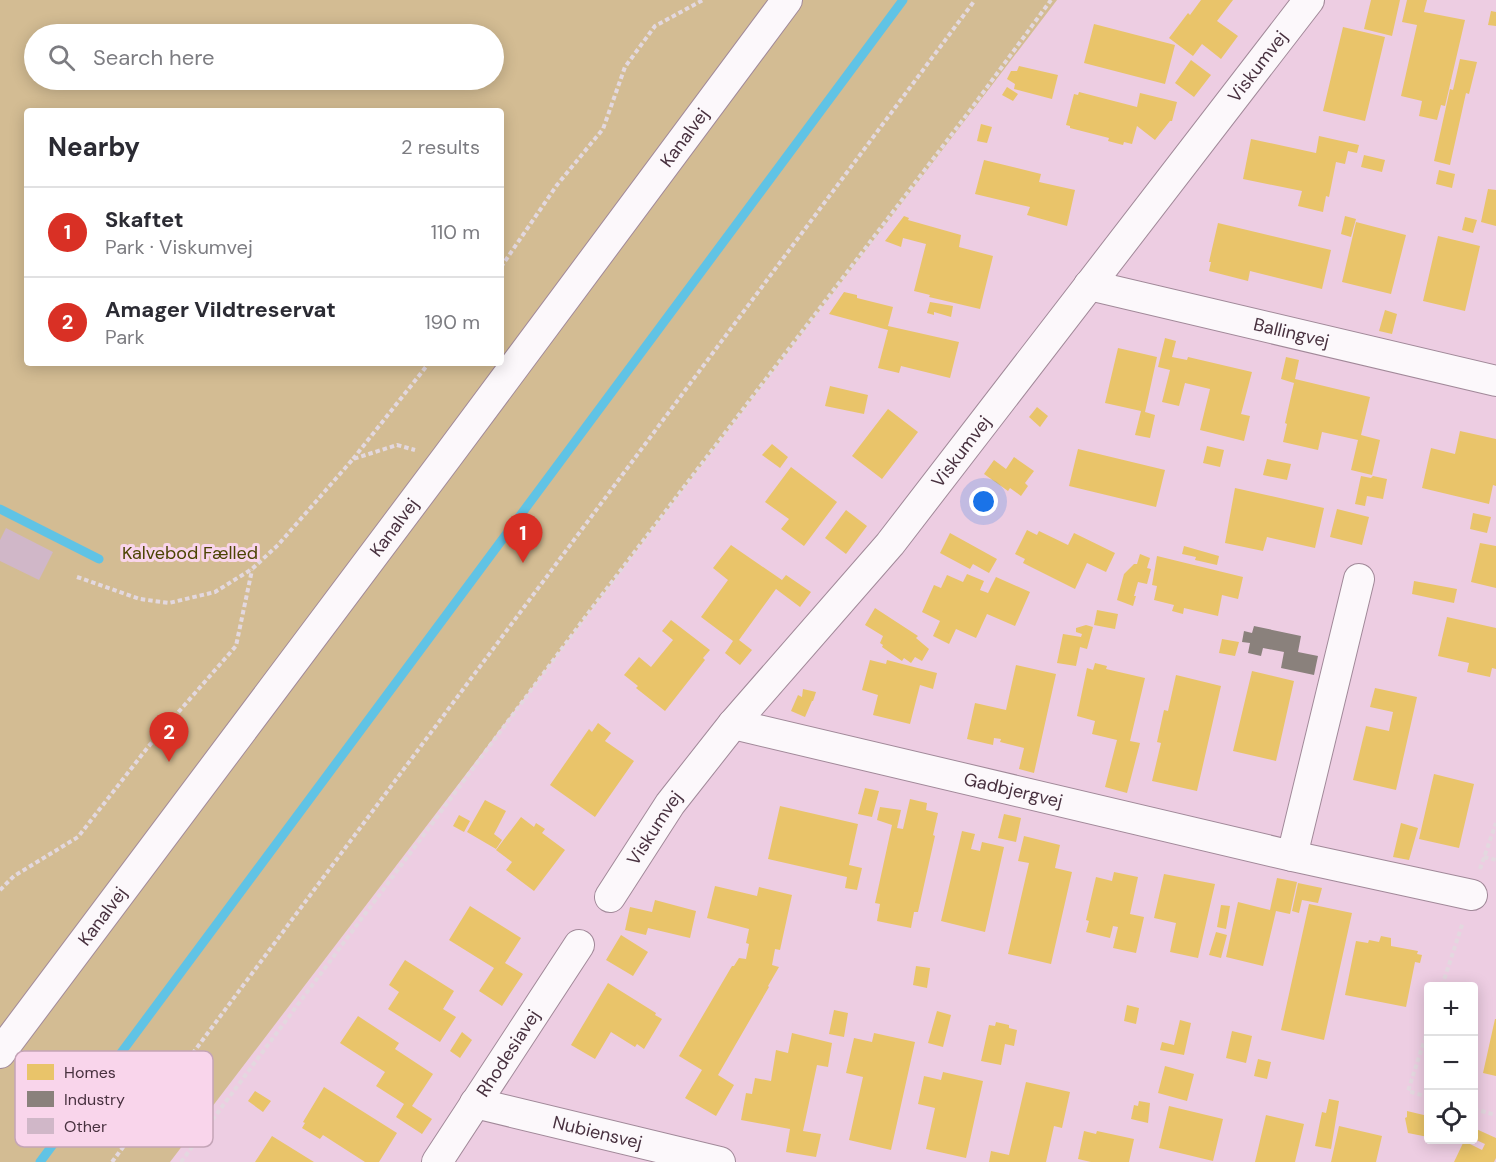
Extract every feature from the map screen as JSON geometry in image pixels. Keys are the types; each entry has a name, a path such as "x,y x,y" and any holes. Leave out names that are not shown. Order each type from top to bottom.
{"street":[{"name":"Kanalvej","path":"0,1053 787,0"},
{"name":"Viskumvej","path":"610,897 670,804 734,724 890,544 1309,0"},
{"name":"Ballingvej","path":"1089,285 1496,381"},
{"path":"1292,856 1359,579"},
{"name":"Gadbjergvej","path":"734,724 1292,856 1472,894"},
{"name":"Rhodesiavej","path":"437,1162 579,945"},
{"name":"Nubiensvej","path":"475,1103 720,1162"}],"path":[{"path":"504,263 556,185 603,129 625,67 655,26 704,0"},
{"path":"194,1051 975,0"},
{"path":"213,1119 592,608 964,119 1051,0"},
{"path":"76,577 140,599 170,603 215,592 252,569 278,545 353,459 427,366"},
{"path":"353,459 397,445 447,457"},
{"path":"0,890 14,876 78,837 148,747 236,646 252,569"},
{"path":"1484,857 1496,860"},
{"path":"1424,1096 1408,1091 1426,1036"},
{"path":"1478,1110 1496,1115"},
{"path":"112,1162 123,1147"},
{"path":"181,1162 192,1147"}],"green space":[{"name":"Kalvebod Fælled","path":"0,0 1057,0 213,1106 213,1051 15,1051 15,1147 181,1147 170,1162 0,1162"}],"building: Homes":[{"path":"1201,0 1233,0 1217,21 1238,36 1221,59 1202,44 1193,56 1169,38"},
{"path":"1371,0 1400,0 1392,36 1364,29"},
{"path":"1407,0 1427,0 1424,12 1465,20 1445,106 1441,105 1437,120 1419,116 1422,101 1401,96 1417,25 1402,22"},
{"path":"1491,11 1496,12 1496,26 1488,25"},
{"path":"1094,24 1175,45 1165,84 1084,63"},
{"path":"1343,27 1385,37 1365,121 1323,111"},
{"path":"1460,59 1477,62 1469,94 1466,93 1450,165 1434,161 1450,89 1453,90"},
{"path":"1191,60 1211,75 1194,97 1175,83"},
{"path":"1019,66 1058,75 1052,99 1014,89 1015,84 1007,79 1011,71 1017,71"},
{"path":"1007,87 1018,94 1013,101 1002,95"},
{"path":"1079,92 1137,107 1140,93 1177,102 1172,121 1155,140 1137,126 1132,144 1124,142 1123,145 1108,141 1109,138 1066,125 1074,94 1078,95"},
{"path":"981,124 992,127 987,143 977,141"},
{"path":"1319,136 1359,145 1357,153 1348,151 1345,164 1336,162 1329,197 1326,196 1323,212 1298,206 1302,191 1243,179 1251,139 1316,153"},
{"path":"1364,155 1385,160 1382,172 1361,167"},
{"path":"984,160 1041,174 1039,182 1075,190 1067,226 1027,215 1030,207 975,194"},
{"path":"1439,170 1455,174 1452,188 1436,184"},
{"path":"1488,189 1496,190 1496,226 1481,222"},
{"path":"904,216 909,218 908,220 961,235 959,247 993,256 980,309 929,297 930,295 914,291 926,244 903,238 901,247 885,241"},
{"path":"1345,216 1356,219 1351,237 1341,234"},
{"path":"1465,217 1477,220 1473,233 1462,230"},
{"path":"1356,222 1406,235 1391,294 1342,282"},
{"path":"1218,223 1331,250 1322,289 1250,271 1248,281 1209,271"},
{"path":"1438,236 1480,246 1465,311 1423,301"},
{"path":"844,292 857,295 857,298 893,307 888,326 959,342 950,378 901,366 899,373 878,368 888,330 829,314"},
{"path":"930,302 953,306 951,317 934,312 934,315 927,313"},
{"path":"1385,310 1397,314 1392,334 1379,331"},
{"path":"1165,338 1176,341 1172,357 1187,360 1188,357 1252,372 1241,414 1250,416 1244,441 1200,430 1210,389 1185,383 1179,406 1162,402 1170,370 1158,367"},
{"path":"1118,348 1157,357 1145,412 1155,415 1150,438 1135,435 1141,411 1105,403"},
{"path":"1286,357 1299,360 1295,379 1370,397 1361,435 1380,440 1372,475 1351,470 1358,440 1322,432 1318,450 1283,442 1294,383 1281,379"},
{"path":"830,386 868,395 864,414 825,406"},
{"path":"1037,407 1048,416 1040,427 1029,417"},
{"path":"888,409 918,432 882,479 852,456"},
{"path":"1460,431 1496,439 1496,486 1493,485 1489,504 1422,488 1431,448 1455,454"},
{"path":"772,444 788,457 780,468 762,455"},
{"path":"1207,446 1224,450 1220,467 1203,463"},
{"path":"1078,449 1165,470 1156,507 1069,486"},
{"path":"1014,457 1034,471 1025,483 1028,486 1021,496 1010,488 1008,491 984,474 994,460 1006,469"},
{"path":"1267,459 1291,464 1287,480 1263,475"},
{"path":"791,467 837,502 804,546 781,529 789,519 765,502"},
{"path":"1361,476 1387,479 1383,499 1367,496 1365,506 1355,504"},
{"path":"1235,488 1324,508 1315,548 1267,537 1263,551 1225,543"},
{"path":"1337,509 1369,517 1362,545 1330,537"},
{"path":"846,510 867,526 846,554 825,538"},
{"path":"1473,513 1491,517 1487,533 1470,529"},
{"path":"1027,530 1037,535 1039,531 1068,545 1074,533 1115,553 1106,572 1087,563 1075,589 1023,563 1025,559 1015,554"},
{"path":"950,533 997,559 989,573 973,564 970,569 940,553"},
{"path":"1480,543 1496,546 1496,588 1471,582"},
{"path":"731,545 782,580 786,575 811,592 800,607 776,589 739,640 752,650 740,665 725,653 733,641 701,617 728,580 713,568"},
{"path":"1184,546 1219,556 1217,565 1195,560 1196,557 1182,554"},
{"path":"1140,554 1150,558 1147,568 1151,569 1147,584 1138,582 1133,606 1117,600 1124,574 1134,564 1137,564"},
{"path":"1157,556 1243,577 1238,599 1222,595 1218,616 1184,608 1183,614 1172,611 1174,605 1154,600 1157,586 1152,585"},
{"path":"967,574 984,581 980,590 988,593 996,577 1030,592 1015,626 987,614 976,638 956,629 949,644 933,636 940,621 922,612 934,585 941,588 947,575 963,582"},
{"path":"1414,581 1457,589 1454,603 1412,594"},
{"path":"875,608 918,636 916,638 929,649 922,661 915,657 911,663 904,658 902,661 882,647 880,643 883,636 865,625"},
{"path":"1097,610 1118,614 1115,629 1094,625"},
{"path":"1447,617 1496,628 1496,669 1492,668 1490,677 1467,672 1469,663 1438,656"},
{"path":"671,620 710,650 703,658 705,660 665,711 636,688 638,686 624,675 639,657 651,667 673,640 662,631"},
{"path":"1086,625 1093,627 1087,649 1080,647 1076,666 1057,663 1063,634 1081,637 1082,634 1076,632 1076,628"},
{"path":"1222,639 1239,642 1235,656 1219,653"},
{"path":"870,660 886,664 887,660 937,673 933,689 920,685 910,724 873,715 878,695 862,690"},
{"path":"1095,663 1107,666 1106,669 1145,678 1130,741 1140,743 1127,793 1105,787 1117,740 1092,734 1095,721 1077,716 1087,668 1093,670"},
{"path":"1016,665 1056,674 1034,773 1019,769 1024,748 1000,742 1001,739 994,738 993,745 967,739 975,703 1006,710"},
{"path":"1252,671 1294,681 1276,761 1233,751"},
{"path":"1176,675 1221,686 1197,791 1152,781 1161,743 1157,742 1164,710 1168,711"},
{"path":"1375,688 1417,697 1396,790 1353,780 1366,726 1389,731 1393,712 1370,707"},
{"path":"803,689 816,692 805,717 791,711 798,695 802,697"},
{"path":"598,723 611,733 605,741 634,761 595,817 550,785 589,729 592,732"},
{"path":"1434,774 1474,784 1459,848 1419,839"},
{"path":"865,788 879,791 872,817 858,814"},
{"path":"910,799 927,803 926,810 938,813 918,912 914,912 911,928 877,921 880,904 875,903 892,825 877,820 880,807 901,810 897,828 903,829"},
{"path":"485,800 506,811 494,834 502,840 496,849 467,832"},
{"path":"780,806 858,824 849,865 862,868 857,890 845,888 847,877 768,859"},
{"path":"1004,814 1021,818 1016,842 998,838"},
{"path":"459,815 470,821 464,832 453,826"},
{"path":"521,817 534,827 536,823 545,829 542,833 565,850 534,891 506,870 512,862 496,850"},
{"path":"1401,823 1418,828 1409,860 1393,857"},
{"path":"962,831 975,834 971,849 980,851 982,842 1004,847 985,932 941,921"},
{"path":"1024,836 1060,845 1055,868 1072,872 1051,964 1008,954 1029,863 1018,861"},
{"path":"1114,872 1138,877 1130,914 1144,917 1136,953 1113,948 1118,927 1113,926 1110,938 1086,932 1089,921 1086,920 1096,877 1112,881"},
{"path":"1164,874 1215,884 1198,958 1170,952 1176,923 1154,918"},
{"path":"1277,878 1297,882 1290,914 1276,911 1263,966 1226,957 1238,902 1270,910"},
{"path":"1298,883 1322,888 1318,903 1302,900 1299,913 1292,911"},
{"path":"715,886 757,896 759,887 792,895 780,950 775,949 772,965 779,967 718,1075 734,1085 716,1116 685,1098 702,1070 679,1056 732,966 739,958 746,959 749,929 707,918"},
{"path":"655,900 696,911 690,938 648,928 646,935 625,930 630,907 652,912"},
{"path":"1309,904 1352,913 1324,1040 1281,1030"},
{"path":"1221,905 1230,906 1226,929 1217,927"},
{"path":"470,906 521,938 505,963 523,974 502,1006 479,991 494,968 449,940"},
{"path":"1216,932 1227,935 1221,958 1209,955"},
{"path":"621,935 648,952 633,976 606,960"},
{"path":"1381,936 1391,938 1391,946 1418,951 1417,954 1422,955 1420,963 1415,962 1406,1007 1345,995 1356,941 1379,942"},
{"path":"405,960 454,991 443,1009 456,1017 440,1042 388,1009 399,992 389,985"},
{"path":"916,966 930,968 927,988 913,985"},
{"path":"608,983 662,1019 644,1049 637,1044 635,1047 611,1032 595,1059 571,1045"},
{"path":"1127,1005 1139,1008 1136,1024 1124,1021"},
{"path":"834,1010 848,1013 844,1037 829,1034"},
{"path":"937,1011 951,1015 943,1047 928,1043"},
{"path":"358,1016 399,1043 395,1049 433,1074 412,1106 432,1119 422,1134 396,1117 404,1104 376,1086 385,1072 340,1043"},
{"path":"1496,1019 1496,1076 1483,1073"},
{"path":"1180,1020 1191,1023 1184,1055 1160,1050 1162,1042 1174,1045"},
{"path":"996,1022 1009,1025 1009,1028 1017,1030 1014,1046 1005,1044 1001,1065 981,1061 989,1025 995,1026"},
{"path":"1232,1031 1252,1036 1246,1063 1226,1058"},
{"path":"462,1032 472,1040 460,1058 450,1051"},
{"path":"792,1033 832,1043 828,1067 817,1065 803,1131 821,1134 816,1157 786,1152 790,1129 741,1120 746,1093 752,1094 755,1078 771,1081 776,1050 788,1053"},
{"path":"874,1033 915,1042 891,1150 849,1140 863,1077 846,1073 854,1038 872,1042"},
{"path":"1258,1059 1271,1062 1267,1079 1254,1076"},
{"path":"1165,1066 1194,1074 1187,1101 1158,1093"},
{"path":"943,1072 983,1081 966,1158 926,1149 935,1108 918,1104 924,1076 941,1080"},
{"path":"1026,1082 1070,1092 1062,1128 1054,1126 1046,1162 989,1162 991,1151 1009,1155"},
{"path":"324,1087 397,1133 379,1162 365,1162 323,1135 320,1139 302,1128 305,1123 303,1122"},
{"path":"255,1091 271,1101 263,1112 248,1101"},
{"path":"1329,1099 1339,1101 1331,1149 1315,1146 1322,1112 1326,1113"},
{"path":"1139,1101 1150,1103 1148,1123 1131,1119 1134,1105 1138,1106"},
{"path":"1169,1106 1223,1119 1213,1161 1159,1148"},
{"path":"1407,1111 1424,1115 1424,1136 1408,1133 1405,1118"},
{"path":"1266,1115 1304,1124 1295,1162 1255,1162"},
{"path":"1339,1126 1382,1136 1376,1162 1331,1162"},
{"path":"1478,1130 1496,1138 1494,1162 1454,1162 1463,1144 1470,1144 1482,1150 1485,1144 1478,1141"},
{"path":"1084,1131 1096,1134 1097,1131 1134,1139 1129,1162 1091,1162 1078,1159"},
{"path":"272,1136 314,1162 255,1162"}],"building: Industry":[{"path":"1254,626 1301,636 1298,652 1318,656 1314,675 1281,668 1284,652 1263,648 1261,656 1248,653 1250,643 1242,642 1244,631 1252,633"}],"building: Other":[{"path":"6,528 53,552 39,580 0,561 0,540"}],"waterway":[{"path":"122,1051 903,0"},
{"path":"0,509 99,559"},
{"path":"40,1162 51,1147"}],"place":[{"name":"Skaftet","path":"523,563"},
{"name":"Amager Vildtreservat","path":"169,762"}]}
